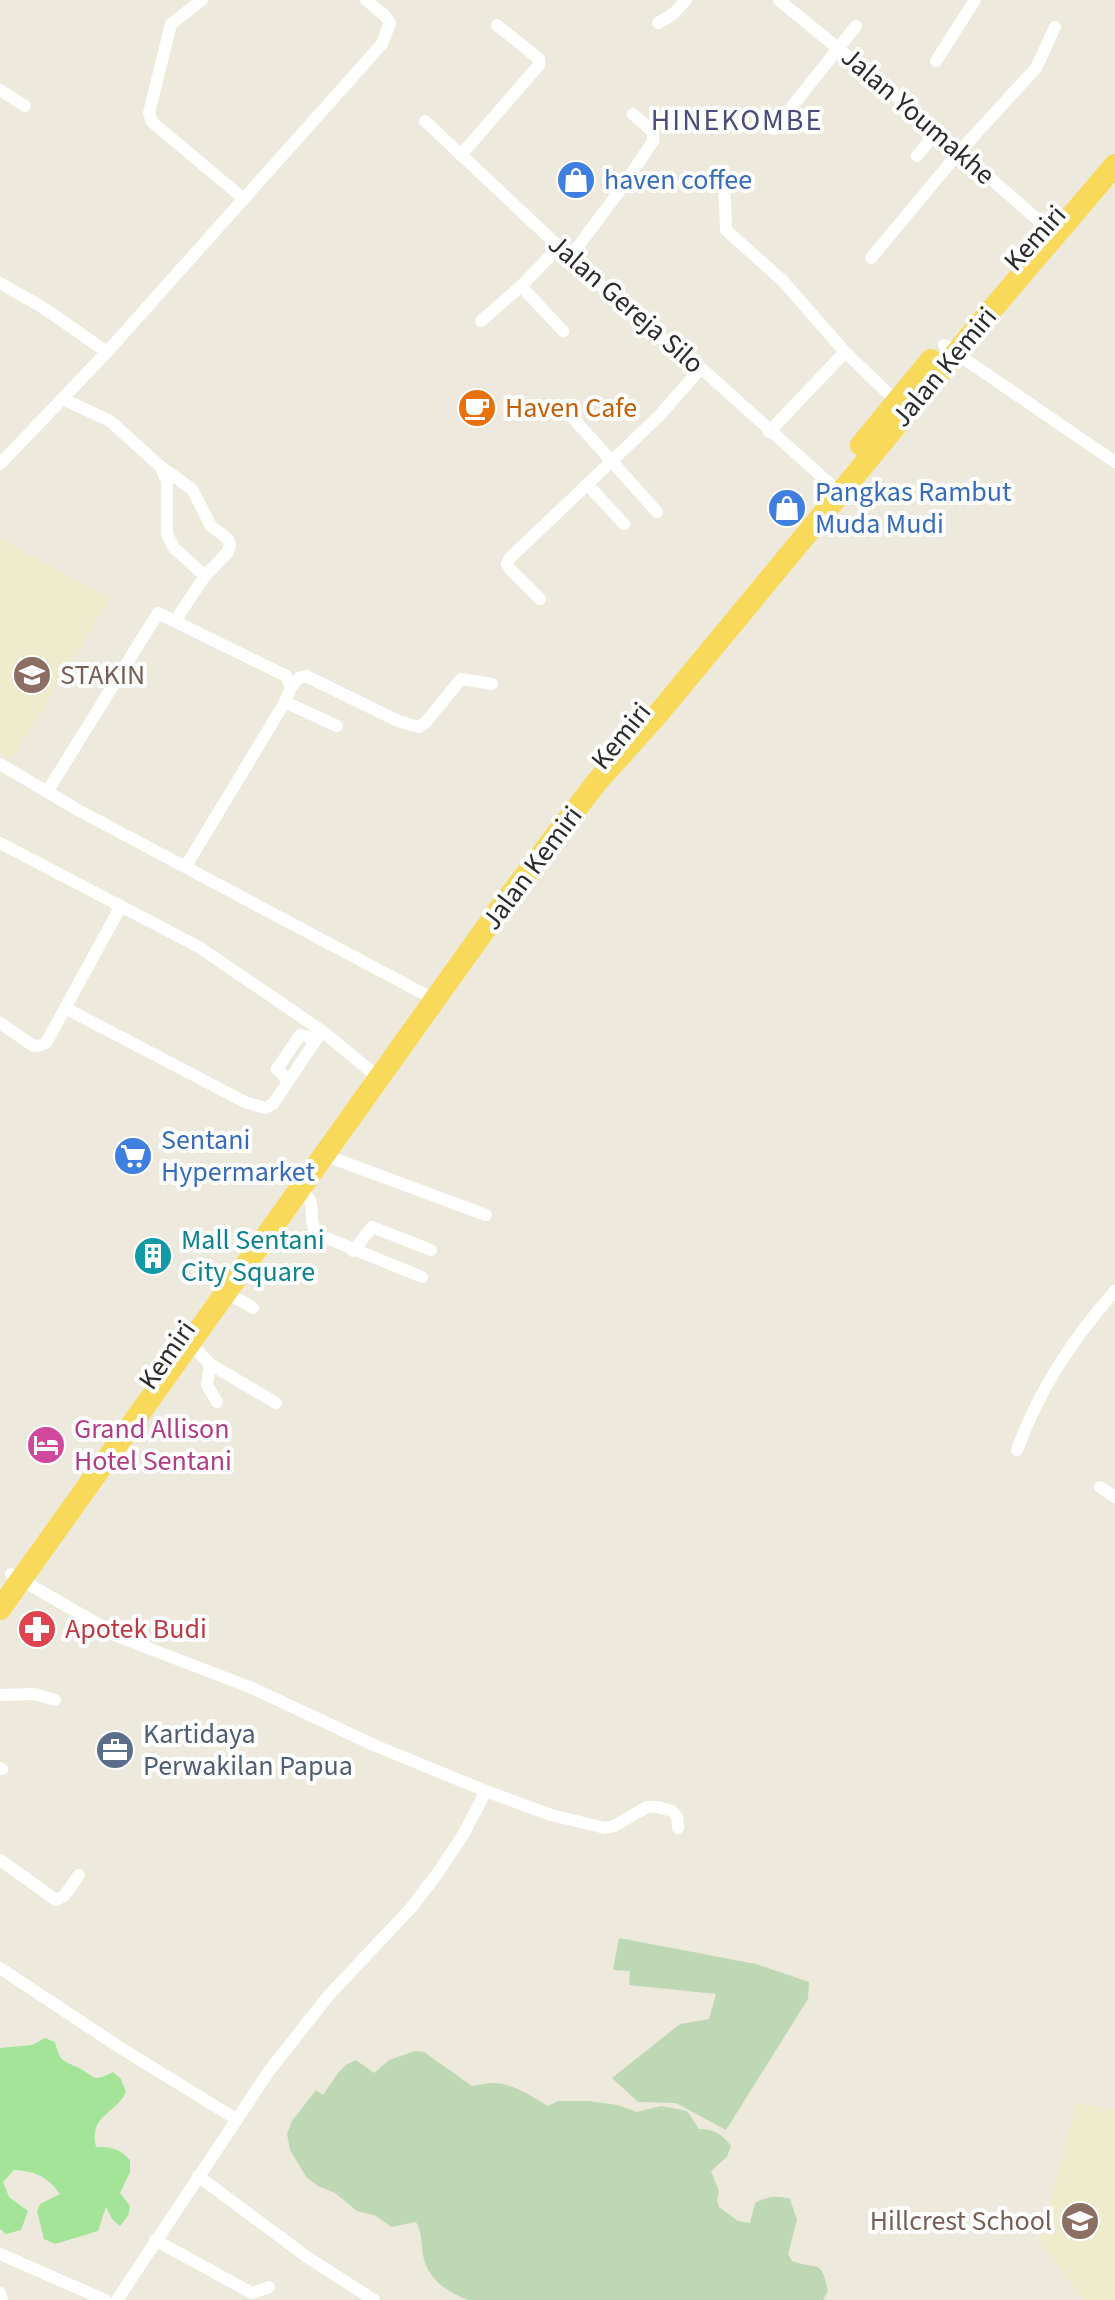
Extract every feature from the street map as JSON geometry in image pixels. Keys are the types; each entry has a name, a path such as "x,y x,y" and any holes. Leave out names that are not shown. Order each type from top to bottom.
{"highway":[{"name":"Kemiri","path":"11,1581 374,1074 424,994 562,808 830,484 895,400 949,349 1002,274 1050,231 1115,148"},
{"path":"1050,231 1115,165"},
{"name":"Jalan Kemiri","path":"0,1609 11,1581 190,1343 324,1155 374,1074 596,783 658,714 949,349"}],"street":[{"path":"202,0 171,24 149,113 152,122 244,199"},
{"path":"0,464 125,332 382,44 390,23 366,0"},
{"path":"658,23 673,14 686,0"},
{"name":"Jalan Youmakhe","path":"779,0 937,131 1050,231"},
{"path":"936,61 975,0"},
{"path":"461,155 539,65 539,59 497,25"},
{"path":"774,129 856,26"},
{"path":"871,258 960,151 1036,68 1055,27"},
{"path":"0,90 25,106"},
{"path":"570,257 653,141 653,132 633,114"},
{"name":"Jalan Gereja Silo","path":"425,121 570,257 673,349 701,368 830,484"},
{"path":"917,156 937,131"},
{"path":"724,181 726,230 783,281 845,352 895,400"},
{"path":"481,321 560,246"},
{"path":"0,283 111,347"},
{"path":"521,286 563,331"},
{"path":"949,349 1115,462"},
{"path":"769,432 845,352"},
{"path":"540,599 507,564 510,558 659,416 701,368"},
{"path":"63,399 110,421 160,466 192,489 211,526 228,539 228,552 205,576 175,621"},
{"path":"573,418 657,512"},
{"path":"160,466 167,481 167,534 180,555 205,576"},
{"path":"587,484 624,524"},
{"path":"47,792 158,613 286,676 291,687"},
{"path":"186,866 299,678 306,676 398,721 419,727 461,679 492,684"},
{"path":"285,702 337,726"},
{"path":"0,764 424,994"},
{"path":"0,843 199,947 374,1074"},
{"path":"0,1023 32,1045 46,1043 121,906"},
{"path":"67,1009 254,1106 265,1108 273,1104 319,1035"},
{"path":"324,1155 486,1215"},
{"path":"299,1189 312,1202 313,1228 317,1234 422,1277"},
{"path":"353,1251 372,1227 431,1250"},
{"path":"1017,1450 1034,1407 1053,1376 1115,1291"},
{"path":"226,1292 253,1308"},
{"path":"190,1343 210,1364 276,1403"},
{"path":"210,1364 208,1391 217,1402"},
{"path":"1100,1487 1115,1497"},
{"path":"11,1581 122,1638 252,1688 359,1739 486,1791 551,1815 605,1828 647,1807 658,1807 672,1811 677,1817 678,1828"},
{"path":"0,1695 35,1694 55,1700"},
{"path":"117,2300 236,2119 304,2025 411,1908 451,1855 486,1791"},
{"path":"0,1860 56,1900 64,1896 79,1875"},
{"path":"0,1968 119,2047 236,2119"},
{"path":"198,2176 307,2257 374,2300"},
{"path":"155,2240 252,2293 269,2287"},
{"path":"0,2254 105,2300"},
{"path":"0,2293 2,2300"}],"shaded area":[{"name":"STAKIN","path":"0,539 110,598 12,759 0,753"},
{"name":"Hillcrest School","path":"1077,2102 1115,2110 1115,2300 1084,2300 1039,2242"}],"green space":[{"path":"619,1938 756,1964 809,1982 808,1999 726,2130 676,2103 638,2102 612,2078 680,2024 709,2019 716,1994 629,1985 630,1971 613,1970"},
{"path":"45,2038 55,2042 62,2060 97,2078 113,2072 121,2079 126,2092 99,2121 96,2147 114,2149 130,2160 130,2172 120,2193 130,2206 128,2216 120,2226 106,2207 98,2231 55,2244 44,2239 37,2211 40,2204 60,2194 46,2179 28,2172 14,2170 3,2182 9,2197 28,2211 21,2230 6,2234 0,2229 0,2048 32,2045"},
{"path":"415,2051 424,2052 472,2086 492,2083 507,2085 548,2106 558,2101 588,2101 618,2105 637,2112 661,2106 687,2111 699,2129 717,2133 731,2146 727,2157 711,2171 719,2191 719,2207 738,2221 750,2223 755,2203 772,2197 790,2199 797,2220 788,2254 792,2261 820,2269 828,2291 823,2300 468,2300 452,2293 439,2284 425,2264 416,2222 392,2227 376,2216 357,2211 335,2193 320,2187 307,2178 290,2150 287,2134 292,2121 316,2090 323,2095 347,2064 356,2060 374,2073 389,2060"}],"place":[{"name":"haven coffee","path":"576,180"},
{"name":"Haven Cafe","path":"477,408"},
{"name":"Pangkas Rambut Muda Mudi","path":"787,508"},
{"name":"STAKIN","path":"32,675"},
{"name":"Sentani Hypermarket","path":"133,1156"},
{"name":"Mall Sentani City Square","path":"153,1256"},
{"name":"Grand Allison Hotel Sentani","path":"46,1445"},
{"name":"Apotek Budi","path":"37,1629"},
{"name":"Kartidaya Perwakilan Papua","path":"115,1750"},
{"name":"Hillcrest School","path":"1080,2221"}],"district":[{"name":"HINEKOMBE","path":"737,120"}]}
